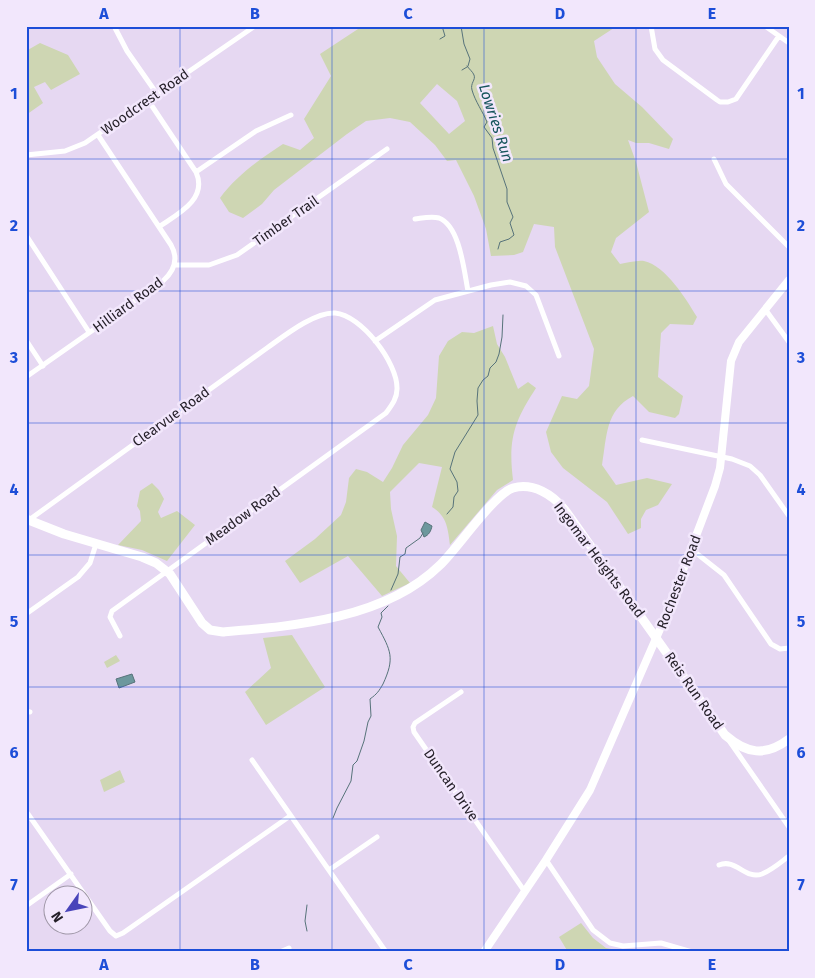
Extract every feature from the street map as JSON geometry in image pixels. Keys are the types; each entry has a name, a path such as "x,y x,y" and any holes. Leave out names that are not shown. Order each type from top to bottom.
{"main road":[{"name":"Ingomar Heights Road","path":"27,520 150,560 167,570 202,623 206,628 215,631 325,620 378,603 412,586 439,567 500,496 514,488 530,487 545,492 561,505 657,638"},
{"name":"Reis Run Road","path":"657,638 725,735 742,748"},
{"path":"742,748 764,751 776,748 789,739"}],"street":[{"path":"114,26 130,57 157,94"},
{"name":"Woodcrest Road","path":"26,155 71,149 85,143 256,26"},
{"path":"651,26 656,49 663,60 720,102 736,99 779,36"},
{"path":"765,26 789,43"},
{"path":"148,100 196,172 198,186 193,200 186,208 160,226"},
{"path":"196,172 256,131 291,115"},
{"name":"Hilliard Road","path":"26,378 162,281 175,265 173,248 98,134"},
{"name":"Timber Trail","path":"175,265 209,265 238,255 387,149"},
{"path":"714,159 726,184 789,247"},
{"path":"416,219 438,218 451,227 468,291"},
{"path":"26,235 89,332"},
{"name":"Rochester Road","path":"484,952 546,860 590,790 657,638 715,486 731,361 738,342 789,280"},
{"path":"374,342 430,303 468,291 510,282 526,286 532,290 540,302 559,356"},
{"path":"765,309 789,342"},
{"name":"Clearvue Road","path":"27,520 267,348 318,316 335,313 345,316 361,326 374,342"},
{"path":"26,340 43,366"},
{"name":"Meadow Road","path":"120,636 110,617 112,612 167,570 381,417 394,402 397,391 396,379 387,360 374,342"},
{"path":"642,440 738,460 750,466 756,470 789,516"},
{"path":"26,614 78,577 90,563 96,544"},
{"path":"691,549 724,575 771,644 780,649 789,648"},
{"name":"Duncan Drive","path":"461,692 415,723 413,727 414,732 525,892"},
{"path":"725,735 789,827"},
{"path":"742,748 749,771"},
{"path":"252,760 386,952"},
{"path":"28,814 110,931 116,936 123,933 290,816"},
{"path":"329,870 377,837"},
{"path":"718,865 728,863 747,873 761,874 789,856"},
{"path":"546,860 593,930 610,944 623,946 661,943 692,952"},
{"path":"26,906 71,874"},
{"path":"280,952 289,948"}],"shaded area":[{"path":"360,26 617,26 594,41 597,57 615,84 642,107 673,139 669,149 649,143 636,143 628,140 636,162 649,212 616,238 611,252 620,264 644,261 660,269 675,284 697,317 693,325 670,324 661,333 658,377 683,396 679,414 675,418 649,412 633,396 617,409 609,425 602,465 616,485 647,478 672,484 658,505 646,510 641,519 641,528 628,534 607,502 563,468 551,452 546,432 562,396 577,399 589,386 594,349 555,247 554,227 534,224 523,252 514,255 491,256 486,229 474,196 456,160 447,161 435,145 410,122 390,118 366,121 274,190 262,204 243,218 229,212 220,198 241,175 283,144 300,150 314,138 304,119 331,76 320,54","holes":["437,84 457,101 465,121 449,134 420,103"]},
{"path":"40,43 68,55 80,74 51,90 45,82 34,87 43,103 26,115 26,51"},
{"path":"493,326 497,344 505,357 518,389 528,382 536,388 522,411 514,431 511,453 513,480 497,490 450,545 444,519 432,507 442,467 419,463 390,492 391,509 397,536 396,566 410,583 382,596 348,556 300,583 285,561 315,539 341,515 346,502 349,478 356,469 367,472 383,482 403,445 428,415 436,398 439,356 448,341 462,332 474,333"},
{"path":"152,483 164,499 158,512 161,518 177,511 195,525 167,561 142,550 118,545 141,521 140,511 137,506 140,491"},
{"path":"425,522 432,526 429,533 424,537 421,530"},
{"path":"292,635 325,687 266,725 245,692 271,668 263,638"},
{"path":"116,655 120,661 107,668 104,662"},
{"path":"132,674 135,682 119,688 116,679"},
{"path":"120,770 125,782 104,792 100,780"},
{"path":"581,923 593,938 606,948 627,952 568,952 559,937"}],"waterway":[{"path":"440,39 445,36 442,26"},
{"name":"Lowries Run","path":"461,26 464,44 470,59 468,66"},
{"name":"Lowries Run","path":"467,66 474,75 472,90 487,122 484,127 492,138 493,148 507,189 507,202 513,217 510,223 514,235 500,242 498,249"},
{"name":"Lowries Run","path":"462,70 467,67"},
{"name":"Lowries Run","path":"447,514 453,507 454,497 458,491 457,482 450,469 455,452 478,415 478,388 488,376 490,368 496,362 499,354 503,315"},
{"name":"Lowries Run","path":"391,590 398,574 400,557 405,554 406,548 420,538 423,533"},
{"path":"333,818 351,781 353,765 357,761 364,741 371,716 370,699 382,686 389,668 390,655 378,627 382,617 381,613 388,606"},
{"path":"307,905 305,921 307,931"}]}
